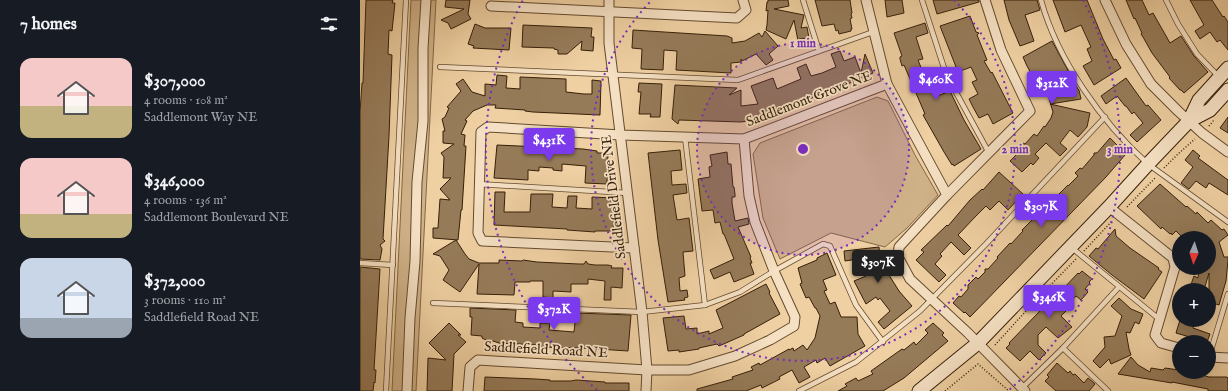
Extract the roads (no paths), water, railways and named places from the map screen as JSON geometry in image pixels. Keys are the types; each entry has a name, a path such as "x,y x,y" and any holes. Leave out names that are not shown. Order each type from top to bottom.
{"street":[{"path":"407,391 415,261 417,182 423,121 423,48 426,0"},
{"name":"Saddlefield Drive NE","path":"609,0 609,43 642,312 647,370 646,391"},
{"path":"491,6 737,18 746,10 743,0"},
{"path":"866,0 887,84 948,195"},
{"path":"985,0 1001,50 1030,111 899,247 898,257 910,279 978,342 1024,389"},
{"path":"1106,0 1126,44 1151,84 1202,133 1228,152"},
{"path":"1189,121 1198,100 1224,73"},
{"name":"Saddlemont Grove NE","path":"478,184 481,132 488,127 621,135 744,139 887,84"},
{"path":"920,391 978,342 1075,251 1109,207 1148,164 1189,121 1210,110 1228,90"},
{"path":"744,139 749,196 755,222 774,271"},
{"path":"478,184 478,233 482,241 634,248"},
{"path":"1109,207 1173,258 1176,267 1155,335 1161,343 1172,346"},
{"name":"Saddlefield Road NE","path":"468,391 470,368 478,360 647,370 689,370 728,358 770,340 794,326 795,317 774,271"},
{"path":"1216,357 1228,358"}],"lane":[{"path":"386,391 406,0"},
{"path":"803,0 819,51"},
{"path":"922,0 946,74 989,153"},
{"path":"1041,0 1060,48 1076,80 1105,117 1137,154 1148,164 1228,222"},
{"path":"1166,0 1178,24 1197,54 1224,73"},
{"path":"440,67 738,80 873,32"},
{"path":"799,391 856,362 920,311 986,244 1105,117"},
{"path":"685,137 705,305"},
{"path":"478,184 628,193"},
{"path":"433,303 642,312 705,305 740,292 823,244 830,246 856,305 883,342"},
{"path":"1075,251 1159,319"},
{"path":"360,263 393,265"},
{"path":"1024,389 1119,287"},
{"path":"1216,335 1228,294"},
{"path":"1063,348 1108,391"}]}
